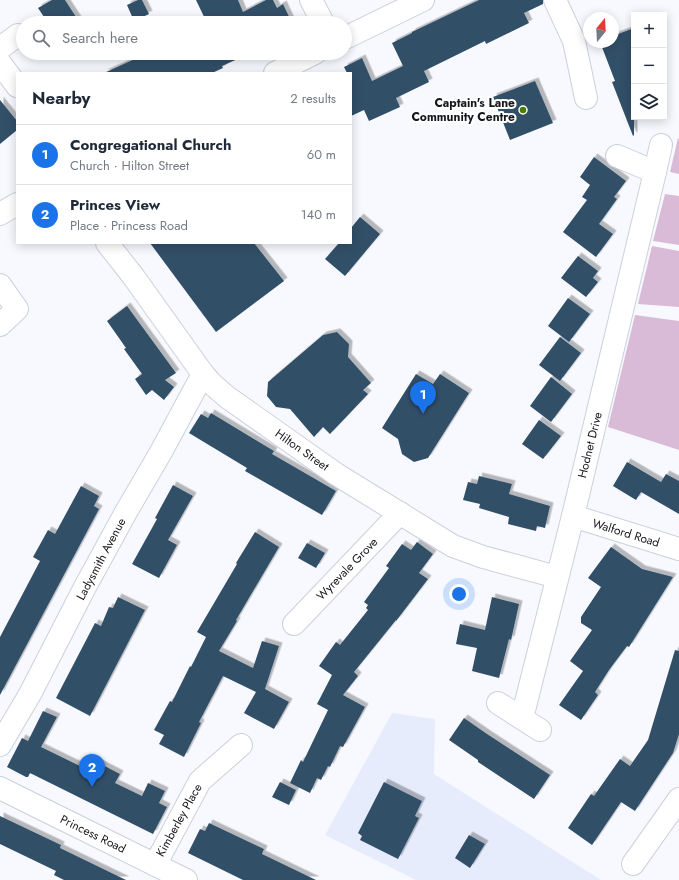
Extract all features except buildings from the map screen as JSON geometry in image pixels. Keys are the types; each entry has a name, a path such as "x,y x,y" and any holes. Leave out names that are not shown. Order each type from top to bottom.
{"street":[{"path":"311,0 319,16"},
{"path":"352,35 423,0"},
{"path":"555,0 574,41 586,98"},
{"path":"0,48 16,36"},
{"path":"277,72 301,60"},
{"path":"0,63 16,85"},
{"name":"Hodnet Drive","path":"522,718 573,516 661,145"},
{"path":"617,156 655,172"},
{"path":"0,214 16,205"},
{"name":"Hilton Street","path":"107,244 133,276 203,374 227,397 336,474 453,546 483,557 557,577"},
{"path":"0,285 17,309 0,325"},
{"name":"Ladysmith Avenue","path":"0,745 30,694 85,587 203,374"},
{"name":"Wyrevale Grove","path":"294,624 400,513"},
{"name":"Walford Road","path":"573,516 679,550"},
{"path":"498,703 540,730"},
{"name":"Kimberley Place","path":"155,865 200,781 241,746"},
{"name":"Princess Road","path":"0,788 186,880"},
{"path":"633,864 679,799"}],"shaded area":[{"path":"678,138 679,139 679,174 670,172"},
{"path":"665,194 679,196 679,245 653,241"},
{"path":"652,246 679,251 679,307 638,304"},
{"path":"635,315 679,321 679,450 608,427"},
{"path":"392,713 435,719 434,774 601,880 416,880 325,835"}],"place":[{"name":"Captain's Lane Community Centre","path":"523,110"},
{"name":"Congregational Church","path":"423,414"},
{"name":"Princes View","path":"92,787"}]}
